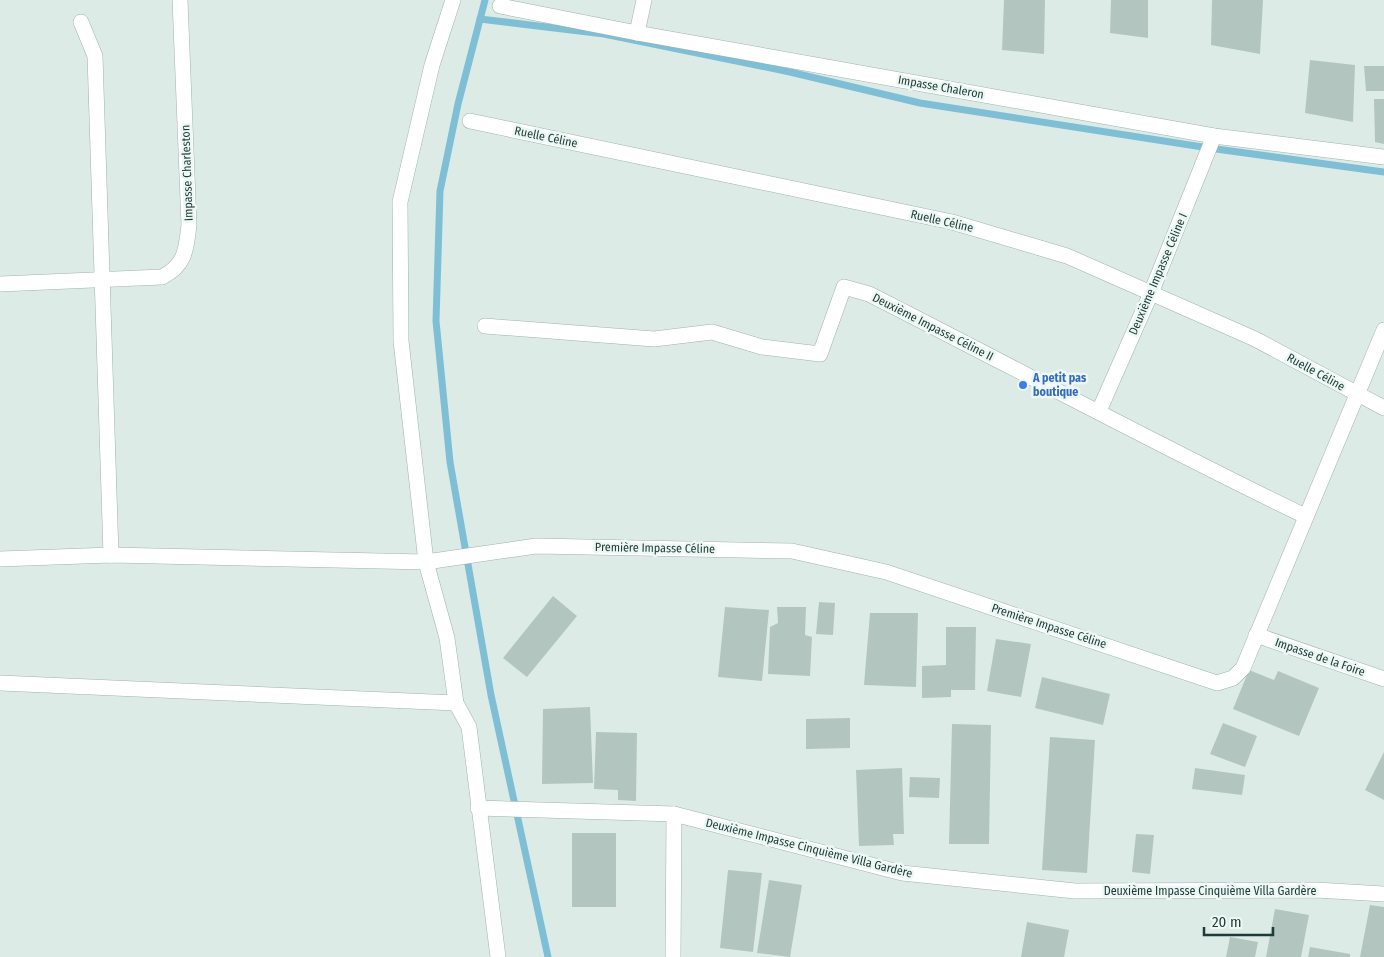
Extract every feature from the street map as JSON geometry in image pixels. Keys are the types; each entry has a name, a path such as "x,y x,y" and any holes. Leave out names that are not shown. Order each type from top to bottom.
{"street":[{"name":"Impasse Charleston","path":"0,284 162,277 173,272 180,263 186,248 189,224 180,0"},
{"path":"452,0 432,65 400,202 401,341 426,562 447,638 456,703 469,727 498,957"},
{"path":"637,33 644,0"},
{"name":"Impasse Chaleron","path":"500,6 637,33 1214,136 1384,157"},
{"path":"81,22 96,56 111,555"},
{"name":"Ruelle Céline","path":"470,121 952,222 1068,256 1255,339 1384,408"},
{"name":"Deuxième Impasse Céline I","path":"1099,411 1151,293 1214,136"},
{"name":"Deuxième Impasse Céline II","path":"485,326 654,339 712,332 762,347 820,354 844,287 869,294 1099,411 1170,451 1306,516"},
{"name":"Première Impasse Céline","path":"0,558 111,555 426,562 536,546 792,551 886,572 1218,683 1233,678 1243,668 1384,330"},
{"name":"Impasse de la Foire","path":"1256,635 1384,679"},
{"path":"0,683 456,703"},
{"name":"Deuxième Impasse Cinquième Villa Gardère","path":"478,808 674,814 902,873 1075,891 1316,890 1384,894"},
{"path":"673,957 674,814"}],"building":[{"path":"1004,0 1045,0 1044,54 1002,50"},
{"path":"1111,0 1148,0 1148,38 1110,33"},
{"path":"1212,0 1263,0 1260,54 1211,45"},
{"path":"1310,60 1355,65 1353,122 1305,113"},
{"path":"1364,66 1384,66 1384,91 1366,91"},
{"path":"1374,99 1384,99 1384,144 1375,142"},
{"path":"553,596 577,616 527,677 503,658"},
{"path":"819,602 835,603 833,635 816,634"},
{"path":"725,607 769,610 762,681 718,677"},
{"path":"777,607 806,607 805,635 812,637 810,676 768,674 770,627 778,623"},
{"path":"870,613 918,613 916,687 864,685"},
{"path":"946,627 976,627 975,690 951,690 951,697 922,698 922,666 946,665"},
{"path":"996,639 1031,644 1021,697 987,691"},
{"path":"1249,670 1274,680 1278,671 1319,688 1299,736 1233,709"},
{"path":"1042,677 1110,694 1103,725 1035,708"},
{"path":"590,707 593,783 542,784 543,709"},
{"path":"850,718 850,748 806,749 806,719"},
{"path":"1223,723 1257,736 1245,767 1210,754"},
{"path":"952,724 991,725 989,844 949,844"},
{"path":"596,732 637,733 636,801 618,800 618,790 594,789"},
{"path":"1050,737 1095,740 1087,873 1042,870"},
{"path":"1384,752 1384,800 1365,790"},
{"path":"902,768 904,834 893,834 894,845 859,846 856,770"},
{"path":"1195,768 1245,775 1242,795 1192,789"},
{"path":"910,777 940,778 939,798 909,797"},
{"path":"572,833 616,833 616,907 572,907"},
{"path":"1136,834 1154,835 1150,874 1132,872"},
{"path":"728,870 762,873 753,952 720,948"},
{"path":"769,880 802,885 790,957 757,953"},
{"path":"1370,905 1384,907 1384,957 1360,957"},
{"path":"1275,909 1309,915 1301,957 1266,957"},
{"path":"1027,922 1069,930 1064,957 1021,957"},
{"path":"1230,937 1258,942 1255,957 1226,957"},
{"path":"1310,947 1350,954 1350,957 1308,957"}],"waterway":[{"path":"485,0 458,104 440,191 436,321 450,462 491,695 548,957"},
{"path":"480,19 604,34 790,72 920,103 1209,148 1384,172"}],"place":[{"name":"A petit pas boutique","path":"1023,385"}]}
